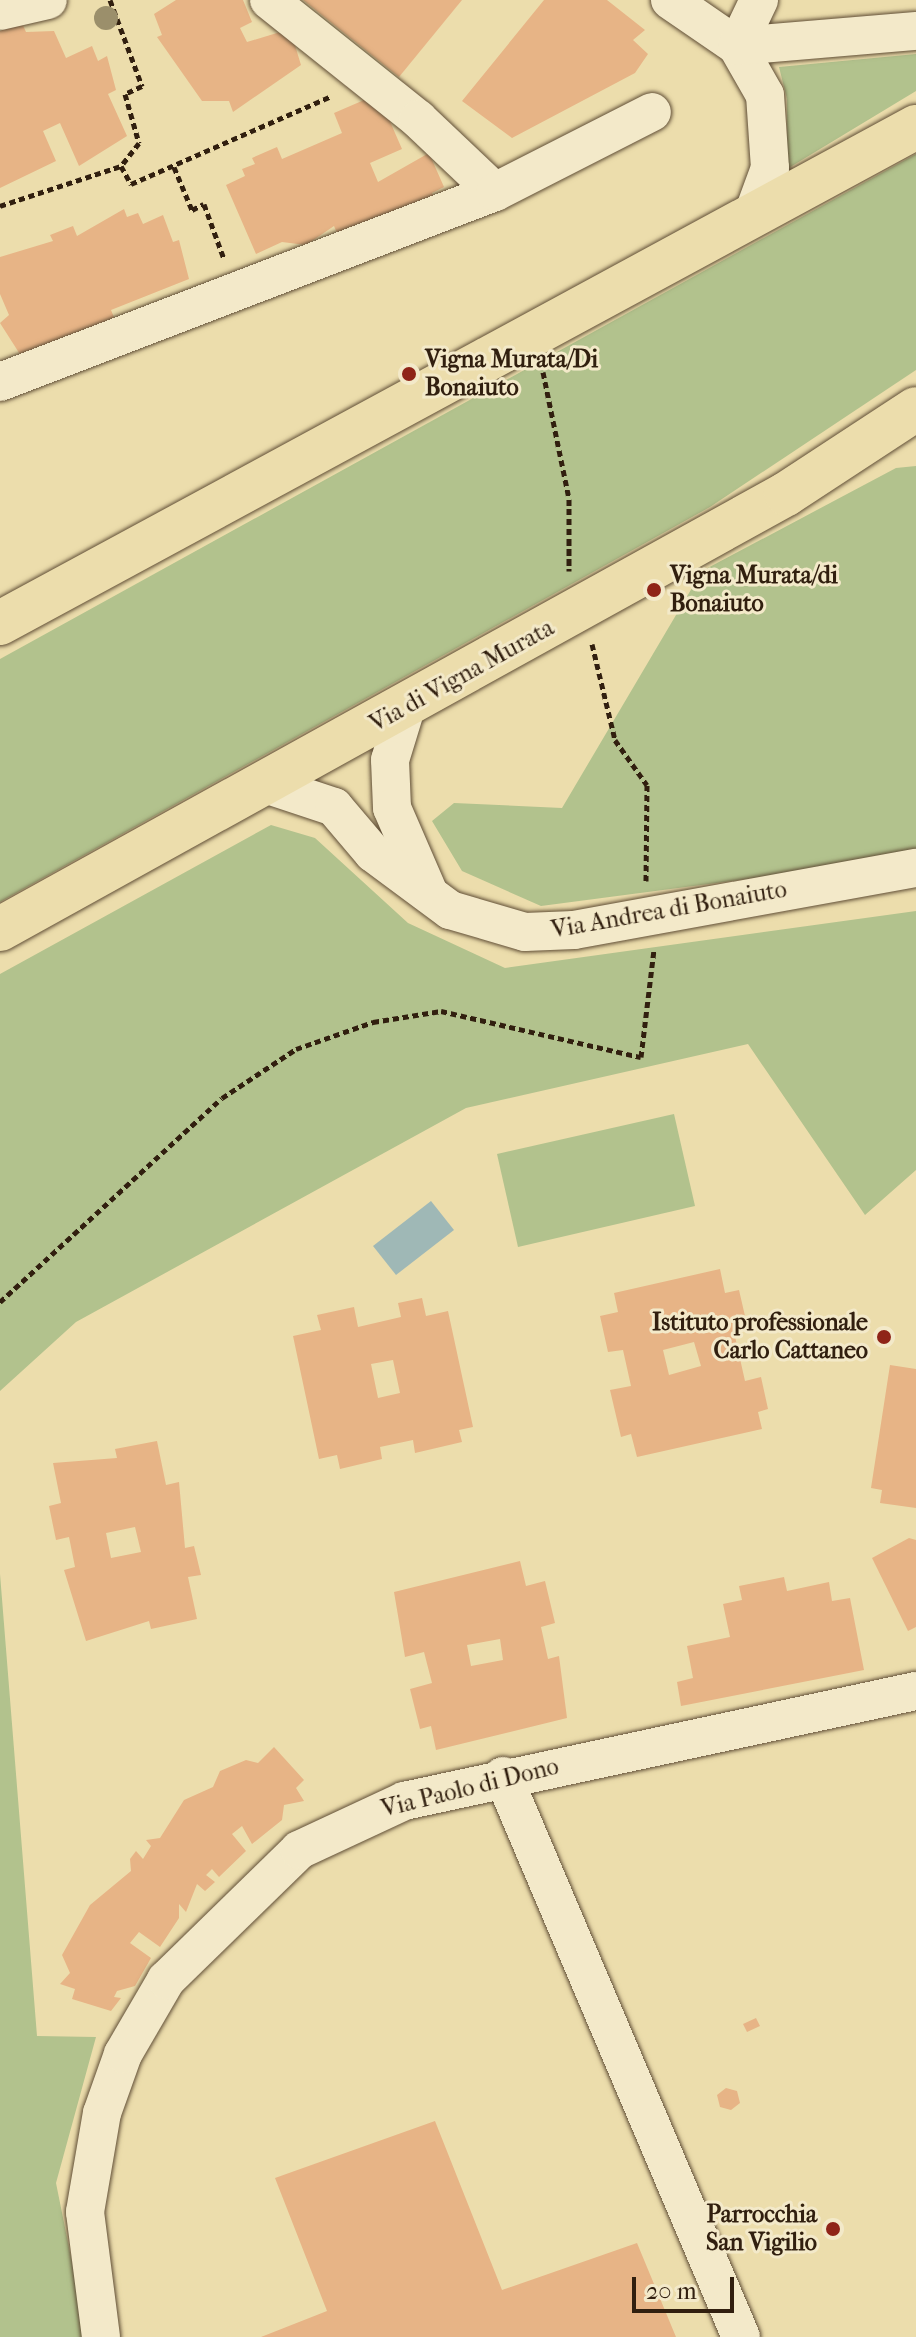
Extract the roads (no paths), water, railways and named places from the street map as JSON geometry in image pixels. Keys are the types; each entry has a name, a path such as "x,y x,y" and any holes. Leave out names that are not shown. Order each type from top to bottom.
{"main road":[{"path":"0,623 916,127"},
{"name":"Via di Vigna Murata","path":"0,929 406,708 786,494 916,409"}],"street":[{"path":"0,11 48,0"},
{"path":"269,0 368,79 495,192"},
{"path":"670,0 737,46 759,81 771,125 770,168 752,217"},
{"path":"737,46 759,0"},
{"path":"737,46 876,17 916,31"},
{"path":"0,382 237,295 495,192 652,112"},
{"path":"0,632 99,572"},
{"path":"406,708 390,760 392,808 429,893"},
{"name":"Via Andrea di Bonaiuto","path":"265,784 334,807 373,853 465,918 525,932 646,916 916,868"},
{"name":"Via Paolo di Dono","path":"101,2337 86,2260 89,2174 123,2054 166,1980 299,1850 378,1810 503,1776 916,1691"},
{"path":"503,1776 741,2337"}],"water":[{"path":"431,1201 454,1230 396,1275 373,1246"}],"place":[{"name":"Vigna Murata/Di Bonaiuto","path":"409,374"},
{"name":"Vigna Murata/di Bonaiuto","path":"654,590"},
{"name":"Istituto professionale Carlo Cattaneo","path":"884,1337"},
{"name":"Parrocchia San Vigilio","path":"833,2229"}]}
